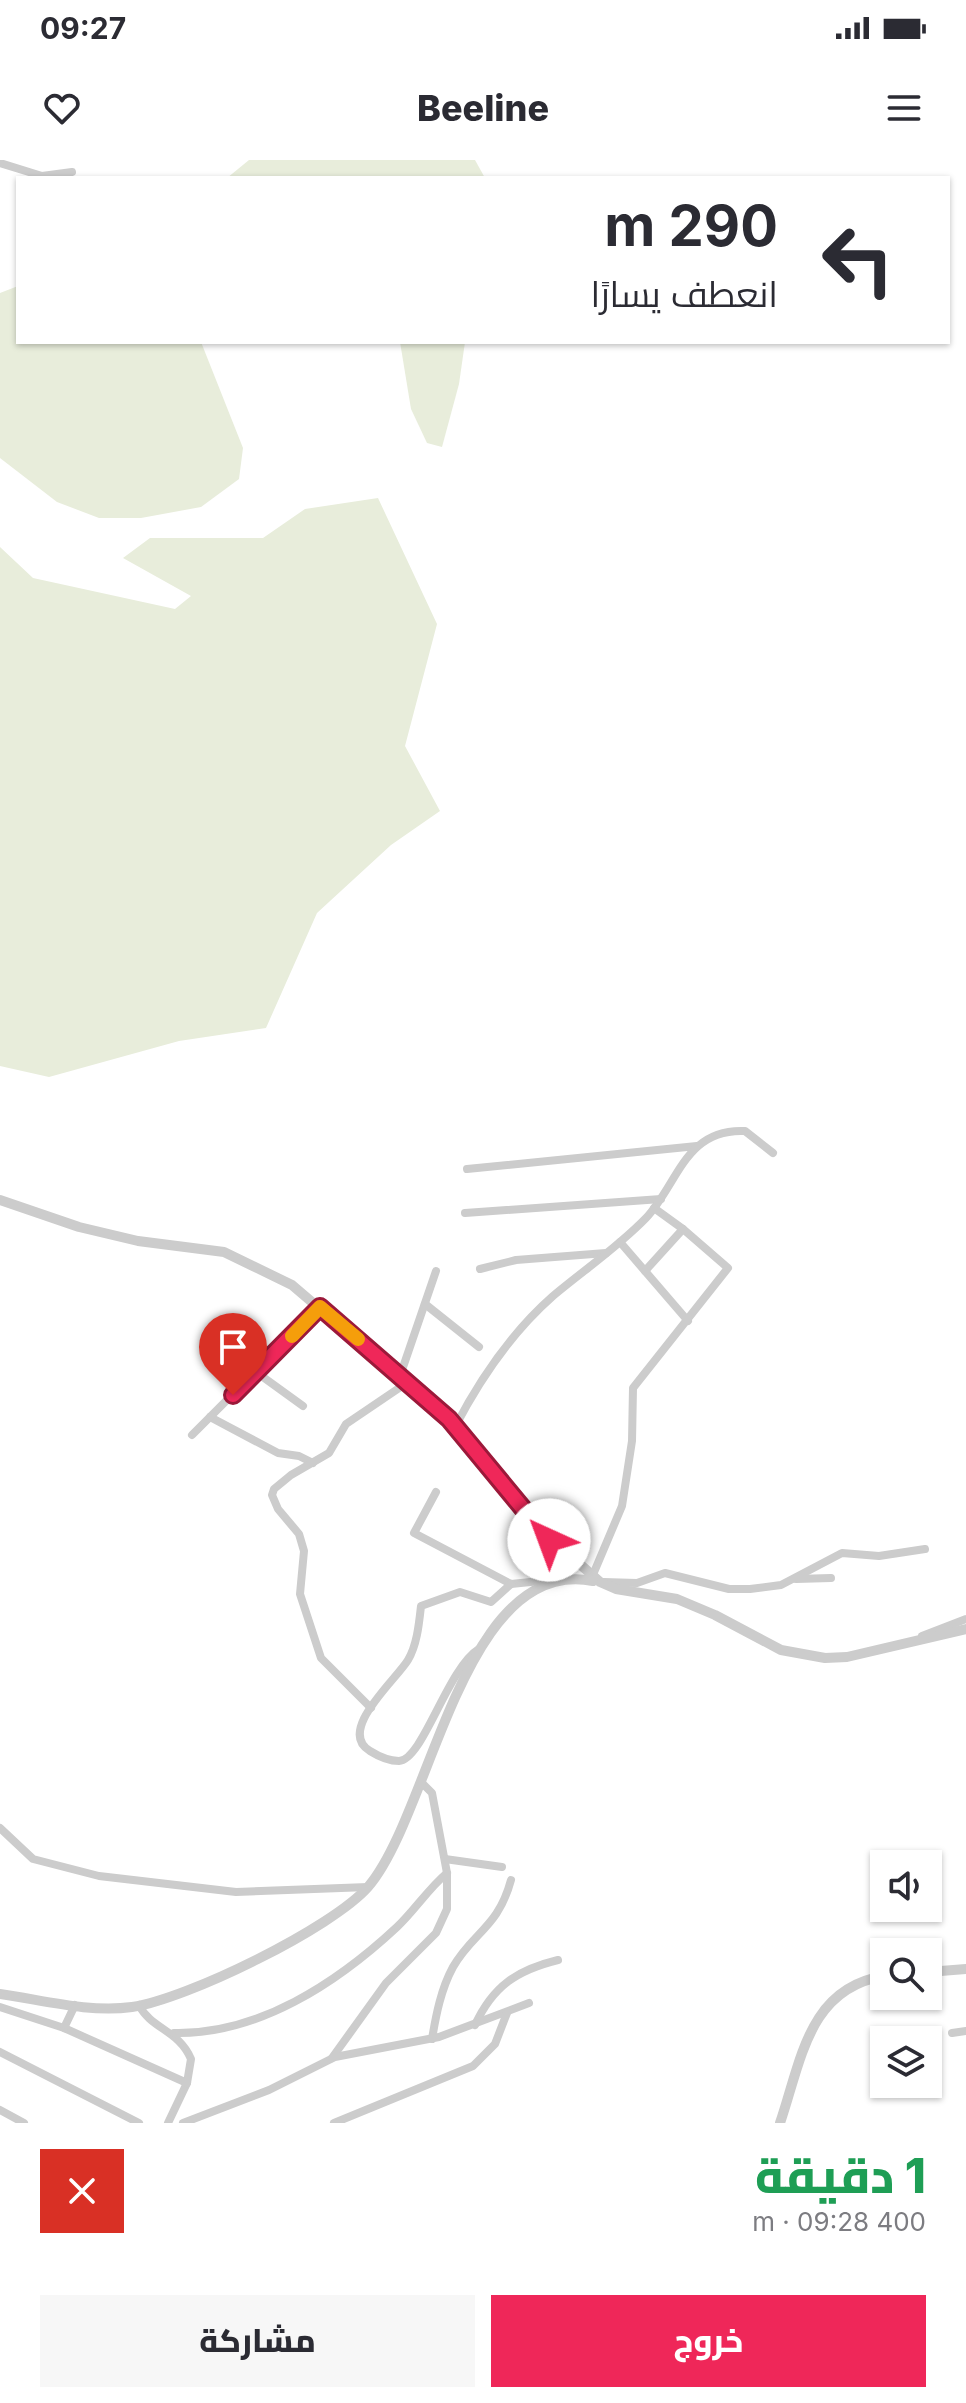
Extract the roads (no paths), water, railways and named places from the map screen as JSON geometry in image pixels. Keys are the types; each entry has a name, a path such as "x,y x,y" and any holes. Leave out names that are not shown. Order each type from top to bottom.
{"street":[{"path":"0,163 42,176 72,172"},
{"path":"455,1427 471,1396 522,1326 620,1242 654,1208 677,1168 698,1146 718,1133 745,1131 773,1153"},
{"path":"467,1169 698,1146"},
{"path":"465,1213 661,1199"},
{"path":"0,1200 79,1227 138,1241 224,1252 292,1285 404,1379 455,1427 530,1520 596,1579 642,1594 677,1599 781,1650 803,1655 847,1657 966,1629"},
{"path":"596,1579 622,1506 632,1441 633,1388 728,1268 654,1208"},
{"path":"645,1271 683,1229"},
{"path":"620,1242 688,1321"},
{"path":"480,1269 516,1260 606,1253"},
{"path":"371,1708 321,1658 300,1594 304,1551 299,1534 273,1500 274,1489 329,1453 346,1424 404,1379 436,1271"},
{"path":"425,1304 479,1347"},
{"path":"192,1435 320,1307"},
{"path":"256,1372 303,1406"},
{"path":"210,1417 278,1453 313,1463"},
{"path":"436,1492 414,1533 511,1584 540,1581 548,1584"},
{"path":"792,1580 842,1553 879,1556 925,1549"},
{"path":"0,1994 106,2009 139,2005 209,1980 268,1953 344,1909 368,1887 389,1855 442,1727 485,1645 512,1605 548,1584 581,1578 637,1583 665,1573 729,1589 750,1589 792,1580 831,1578"},
{"path":"485,1645 469,1656 440,1698 423,1741 409,1759 397,1761 378,1756 363,1747 359,1731 371,1708 410,1658 425,1603 460,1592 491,1602 511,1584"},
{"path":"916,1641 936,1628 966,1619"},
{"path":"331,2059 386,1983 436,1933 447,1909 447,1873 432,1793 421,1782"},
{"path":"0,1828 33,1859 99,1876 236,1892 368,1887"},
{"path":"445,1859 502,1867"},
{"path":"174,2033 237,2027 283,2008 385,1938 447,1873"},
{"path":"432,2039 438,2006 453,1968 491,1924 511,1880"},
{"path":"475,2025 484,2007 515,1974 558,1960"},
{"path":"942,1971 966,1969"},
{"path":"780,2123 816,2017 826,2004 842,1992 870,1981"},
{"path":"183,2123 269,2090 331,2059 432,2039 529,2003"},
{"path":"64,2028 75,2005"},
{"path":"139,2005 151,2019 174,2033 191,2059 187,2083 168,2123"},
{"path":"0,2007 64,2028 187,2083"},
{"path":"334,2123 473,2066 495,2044 507,2013"},
{"path":"952,2033 966,2031"},
{"path":"0,2052 139,2123"},
{"path":"0,2110 24,2123"}]}
